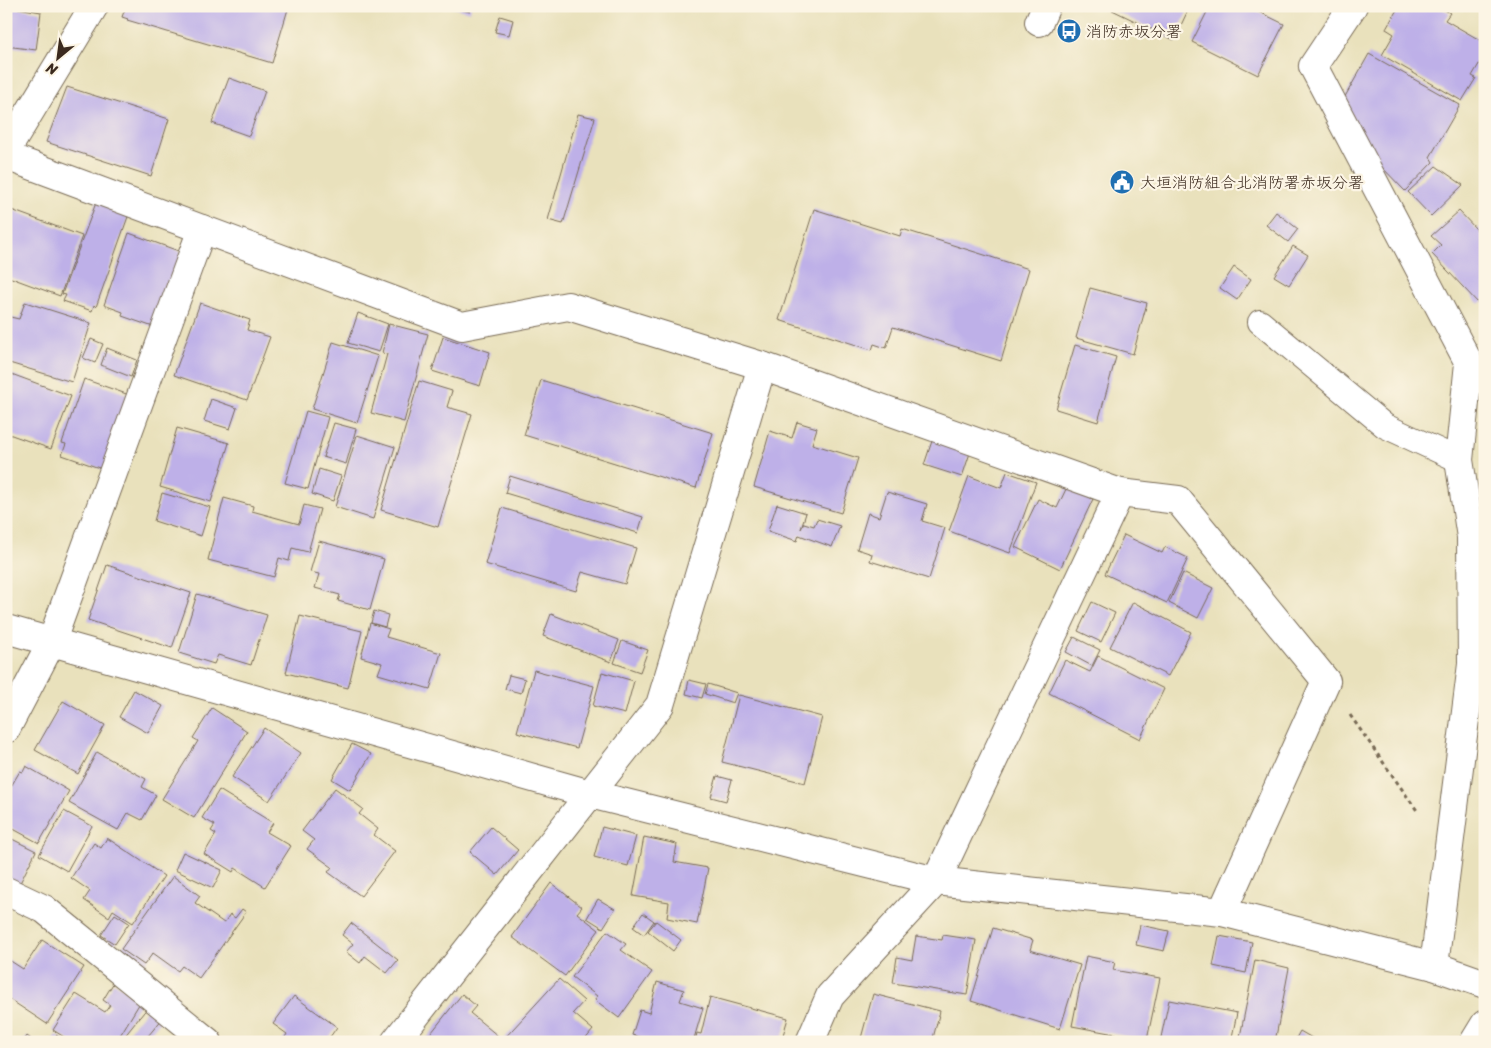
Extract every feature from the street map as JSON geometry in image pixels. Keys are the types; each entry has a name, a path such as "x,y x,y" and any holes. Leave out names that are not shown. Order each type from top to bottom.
{"street":[{"path":"6,151 94,6"},
{"path":"1353,6 1313,66 1477,354 1459,460 1478,541 1472,664 1434,966"},
{"path":"6,156 462,326 568,306 762,366 1120,493 1178,500 1326,681 1222,912"},
{"path":"6,729 51,643 202,229"},
{"path":"395,1042 660,705 762,366"},
{"path":"810,1042 830,996 936,881 1120,493"},
{"path":"6,629 590,794 936,881 1222,912 1434,966 1485,984"},
{"path":"6,892 44,909 208,1042"},
{"path":"1474,1042 1485,1024"}],"lane":[{"path":"1260,322 1385,426 1459,460"}],"path":[{"path":"1326,681 1448,856"}],"building":[{"path":"6,6 41,12 36,50 6,46"},
{"path":"126,6 284,6 283,9 288,9 272,63 127,20 122,17"},
{"path":"447,6 471,6 470,12"},
{"path":"1104,6 1190,6 1174,40"},
{"path":"1210,6 1247,6 1284,24 1258,75 1192,42"},
{"path":"1399,6 1438,6 1450,13 1445,20 1485,43 1485,54 1472,76 1476,78 1462,101 1382,55 1394,34 1386,29"},
{"path":"500,16 513,20 509,35 495,32"},
{"path":"1369,54 1460,105 1430,157 1433,162 1405,191 1378,163 1342,102"},
{"path":"229,78 265,91 249,136 212,123"},
{"path":"67,87 169,119 151,176 46,142"},
{"path":"578,114 595,118 563,224 548,220"},
{"path":"1436,166 1463,185 1431,216 1408,192"},
{"path":"97,200 130,211 96,307 94,305 92,311 63,301 66,295 62,294"},
{"path":"6,208 82,236 60,296 6,276"},
{"path":"814,209 900,236 902,229 1029,269 1001,361 893,327 886,348 874,344 872,350 779,320"},
{"path":"1459,211 1477,230 1485,223 1485,299 1479,304 1432,254 1441,245 1431,236"},
{"path":"1276,212 1298,229 1288,242 1266,225"},
{"path":"129,233 184,253 156,328 122,316 123,312 104,305"},
{"path":"1293,246 1308,255 1289,285 1274,276"},
{"path":"1234,267 1251,279 1237,300 1220,288"},
{"path":"1090,288 1147,303 1133,354 1076,338"},
{"path":"25,302 91,323 72,382 6,362 6,316 19,319"},
{"path":"200,303 250,320 247,330 270,337 247,400 174,375"},
{"path":"358,313 388,324 379,352 348,343"},
{"path":"389,324 428,334 404,422 371,413 387,354 382,353"},
{"path":"443,337 490,352 480,386 432,371"},
{"path":"91,339 103,344 95,363 83,358"},
{"path":"333,342 378,356 357,423 312,409"},
{"path":"1075,345 1116,357 1098,422 1056,409"},
{"path":"107,348 137,360 131,377 101,365"},
{"path":"6,372 71,396 51,449 6,433"},
{"path":"84,379 132,396 105,470 62,455 66,444 62,443"},
{"path":"541,380 713,433 696,488 524,435"},
{"path":"419,381 452,391 447,407 472,414 438,527 381,510"},
{"path":"211,399 237,408 230,429 204,421"},
{"path":"306,411 328,417 308,489 285,483"},
{"path":"797,422 817,428 812,444 858,458 841,513 754,487 770,431 792,438"},
{"path":"334,423 356,429 346,464 323,457"},
{"path":"177,428 229,443 211,502 160,487"},
{"path":"357,435 395,447 373,519 335,507"},
{"path":"934,435 972,447 962,477 924,465"},
{"path":"319,469 341,476 333,501 312,494"},
{"path":"1007,472 1036,482 1010,553 949,531 969,476 1001,488"},
{"path":"510,476 643,517 638,533 505,493"},
{"path":"1067,487 1093,499 1060,569 1015,547 1038,499 1057,508"},
{"path":"887,492 927,504 922,521 945,528 929,579 870,561 872,554 857,549 868,513 879,517"},
{"path":"162,493 210,507 201,536 154,521"},
{"path":"224,498 253,506 252,511 299,524 304,505 320,509 308,552 292,548 289,561 279,558 274,577 208,560"},
{"path":"777,504 806,513 801,529 804,523 814,526 817,519 840,526 832,547 799,535 797,541 768,531"},
{"path":"502,508 636,548 625,584 582,572 576,591 485,564"},
{"path":"1124,535 1162,553 1165,547 1188,558 1167,603 1105,574"},
{"path":"319,541 384,559 370,610 338,601 340,595 315,588 319,574 310,572"},
{"path":"107,565 191,593 172,648 88,620"},
{"path":"1183,573 1213,588 1198,618 1169,603"},
{"path":"197,594 267,615 251,665 218,655 214,664 179,653"},
{"path":"1092,602 1115,613 1101,642 1078,631"},
{"path":"1133,602 1191,632 1168,676 1110,647"},
{"path":"374,611 388,615 385,627 371,623"},
{"path":"551,614 619,640 611,662 543,636"},
{"path":"300,616 362,631 348,688 286,673"},
{"path":"370,623 389,629 386,637 441,653 430,689 378,674 382,663 361,657"},
{"path":"1074,637 1100,650 1092,666 1066,652"},
{"path":"622,641 648,650 640,672 614,663"},
{"path":"1098,656 1164,689 1140,739 1049,693 1065,660 1090,672"},
{"path":"534,670 594,686 577,748 517,732"},
{"path":"602,672 634,681 625,714 593,706"},
{"path":"509,675 525,679 521,693 505,689"},
{"path":"689,680 706,684 702,698 686,694"},
{"path":"708,684 737,693 733,703 705,694"},
{"path":"134,690 163,706 148,733 119,717"},
{"path":"739,695 822,717 805,783 722,762"},
{"path":"63,701 105,725 78,774 35,750"},
{"path":"212,708 247,731 194,818 162,799 198,741 193,738"},
{"path":"264,728 301,753 269,801 232,777"},
{"path":"352,744 371,754 350,790 332,779"},
{"path":"97,752 146,779 142,787 156,795 142,820 128,813 118,830 69,803"},
{"path":"26,766 69,791 39,843 6,825 6,795 20,771 23,772"},
{"path":"717,776 732,780 726,801 711,797"},
{"path":"335,788 363,809 359,814 378,829 374,835 395,851 361,896 328,872 332,867 307,849 314,840 302,831"},
{"path":"219,790 273,823 267,832 291,846 265,887 235,868 233,872 204,854 216,834 211,831 215,825 202,818"},
{"path":"64,811 92,826 67,871 39,855"},
{"path":"491,827 518,850 497,875 470,852"},
{"path":"602,827 636,836 628,866 594,857"},
{"path":"6,836 36,851 18,887 6,882"},
{"path":"644,837 677,844 674,862 708,868 697,924 667,918 669,902 633,896"},
{"path":"107,838 164,876 133,923 113,910 109,917 84,900 90,891 71,878 94,843 101,848"},
{"path":"183,852 222,870 213,888 175,870"},
{"path":"173,876 200,896 195,903 224,923 230,914 235,918 242,909 246,912 199,978 182,966 178,971 153,953 144,965 121,949"},
{"path":"551,883 582,907 577,913 599,930 565,976 512,937"},
{"path":"598,899 615,909 603,928 587,918"},
{"path":"643,913 654,921 644,935 633,927"},
{"path":"115,914 129,923 115,944 101,935"},
{"path":"656,921 681,940 673,951 648,931"},
{"path":"351,923 398,960 387,973 365,956 360,963 346,952 353,944 342,935"},
{"path":"1140,925 1169,931 1164,951 1136,945"},
{"path":"993,928 1033,940 1030,950 1080,965 1060,1029 971,1001"},
{"path":"607,931 626,944 621,950 652,972 619,1018 595,1000 597,996 572,977"},
{"path":"943,935 976,940 967,995 893,983 897,957 912,960 916,936 942,940"},
{"path":"1219,936 1252,942 1246,973 1213,966"},
{"path":"42,940 84,967 47,1024 6,997 6,958 23,969"},
{"path":"1086,956 1115,962 1113,970 1160,978 1147,1040 1072,1026"},
{"path":"1255,960 1289,968 1275,1042 1239,1042"},
{"path":"559,979 584,1001 573,1013 593,1030 583,1042 501,1042"},
{"path":"114,982 141,1001 116,1042 72,1042 53,1030 76,994 105,1012 110,1005 103,1000"},
{"path":"657,982 684,990 680,1001 703,1008 693,1042 656,1042 632,1035 640,1010 649,1013"},
{"path":"462,994 476,1006 470,1013 498,1036 494,1042 424,1042"},
{"path":"873,994 940,1011 932,1042 860,1042"},
{"path":"294,996 337,1027 330,1037 337,1042 282,1042 287,1034 273,1024"},
{"path":"710,997 788,1018 781,1042 695,1042 697,1033 701,1034"},
{"path":"1169,1000 1237,1013 1231,1042 1160,1042"},
{"path":"148,1007 163,1018 143,1042 120,1042"},
{"path":"1300,1031 1319,1042 1294,1042"},
{"path":"56,1035 67,1042 51,1042"},
{"path":"27,1036 35,1042 23,1042"}],"place":[{"name":"消防赤坂分署","path":"1069,31"},
{"name":"大垣消防組合北消防署赤坂分署","path":"1122,182"}]}
